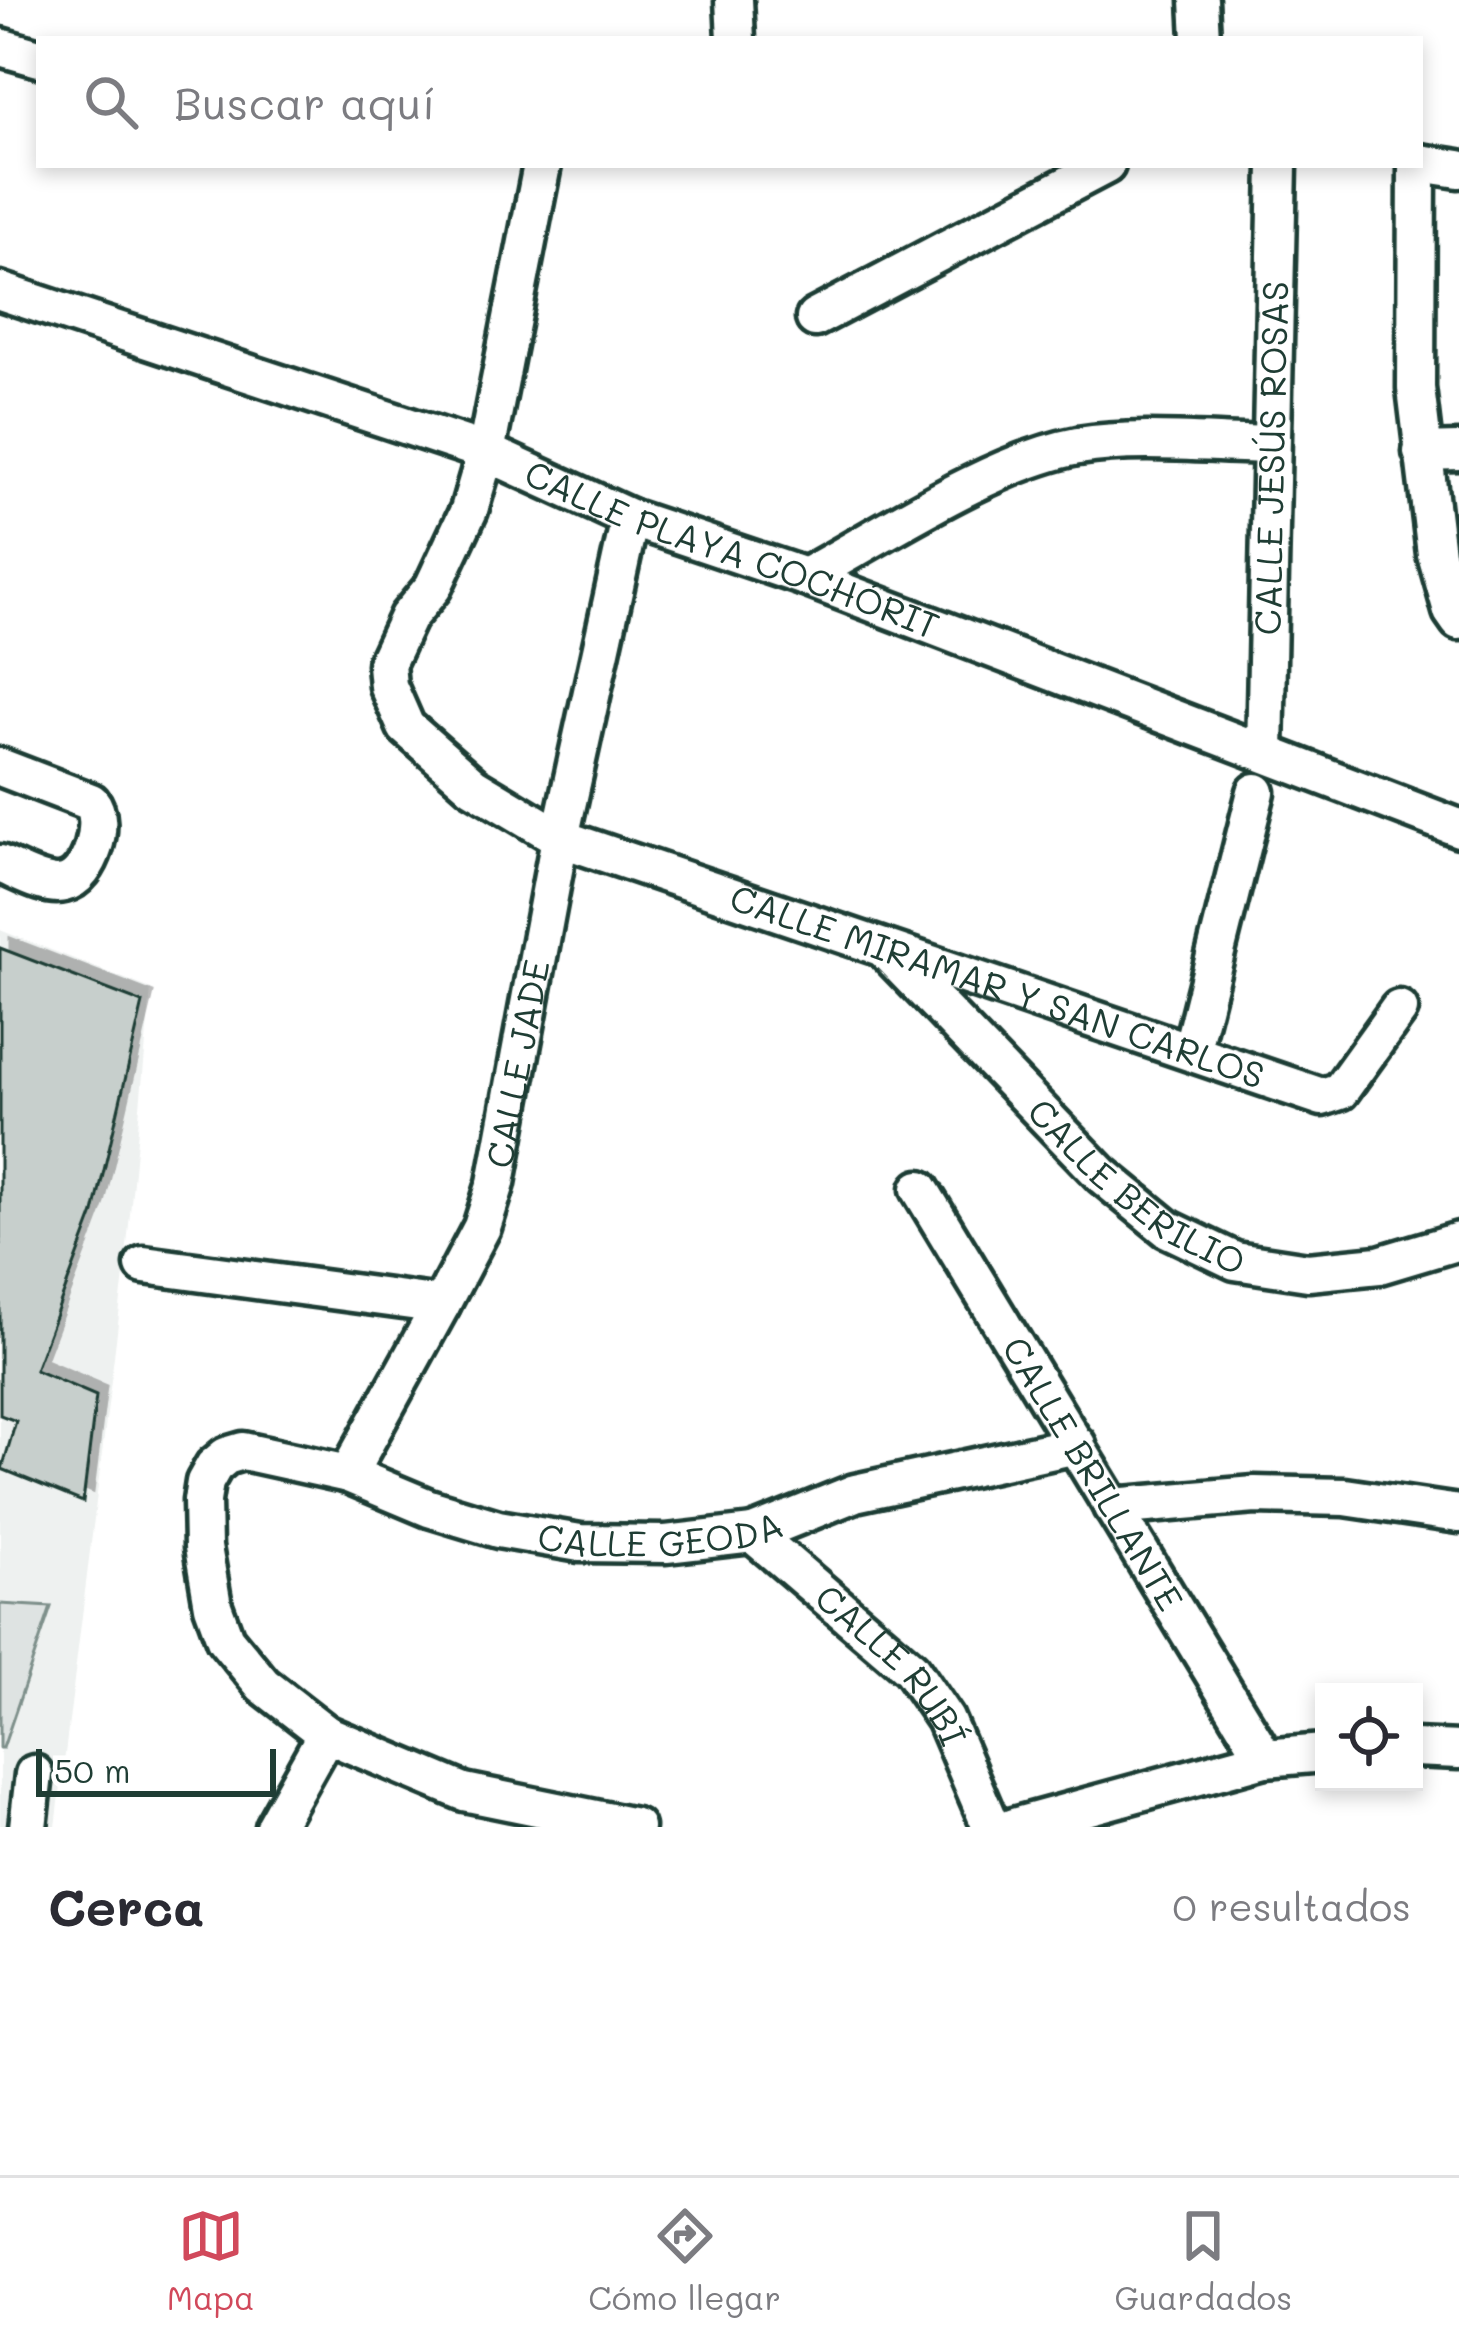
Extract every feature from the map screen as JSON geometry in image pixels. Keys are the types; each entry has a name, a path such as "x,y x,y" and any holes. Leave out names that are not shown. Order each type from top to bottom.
{"street":[{"path":"734,0 736,36"},
{"path":"1199,0 1201,36"},
{"path":"0,47 36,57"},
{"path":"1423,164 1459,169"},
{"name":"CALLE MIRAMAR Y SAN CARLOS","path":"539,168 486,452 469,511 451,554 433,587 408,617 386,664 388,686 406,728 473,786 560,838 1322,1097 1333,1097 1399,1010"},
{"path":"815,318 1100,168"},
{"name":"CALLE JESÚS ROSAS","path":"1265,752 1278,168"},
{"path":"1419,168 1415,349 1441,452 1436,554 1459,621"},
{"name":"CALLE PLAYA COCHÓRIT","path":"0,291 486,452 630,518 805,577 1459,828"},
{"path":"805,577 1005,469 1042,454 1118,442 1271,446"},
{"name":"CALLE JADE","path":"348,1474 482,1227 496,1183 560,838 630,518"},
{"path":"0,767 91,802 100,824 82,869 71,881 53,884 0,864"},
{"path":"1191,1052 1256,792"},
{"name":"CALLE BERILIO","path":"882,947 1102,1175 1168,1229 1234,1261 1308,1272 1379,1265 1459,1241"},
{"name":"CALLE BRILLANTE","path":"920,1189 1265,1758"},
{"path":"144,1265 441,1305"},
{"name":"CALLE GEODA","path":"326,1734 263,1685 238,1658 212,1606 203,1547 205,1482 214,1466 243,1450 348,1474 429,1508 498,1529 580,1543 666,1544 753,1534 855,1493 1077,1445"},
{"path":"1112,1507 1278,1495 1346,1497 1459,1514"},
{"name":"CALLE RUBÍ","path":"753,1534 911,1669 945,1719 991,1827"},
{"path":"274,1827 326,1734 464,1792 635,1827"},
{"path":"1423,1748 1459,1750"},
{"path":"1013,1827 1052,1822 1265,1758 1315,1754"},
{"path":"28,1827 34,1774"}],"shaded area":[{"path":"0,930 151,989 125,1267 56,1827 0,1827"},
{"path":"0,1604 51,1607 3,1748 0,1748"}],"building":[{"path":"0,948 143,1003 94,1213 35,1370 96,1396 83,1502 2,1469 16,1421 0,1415"}]}
